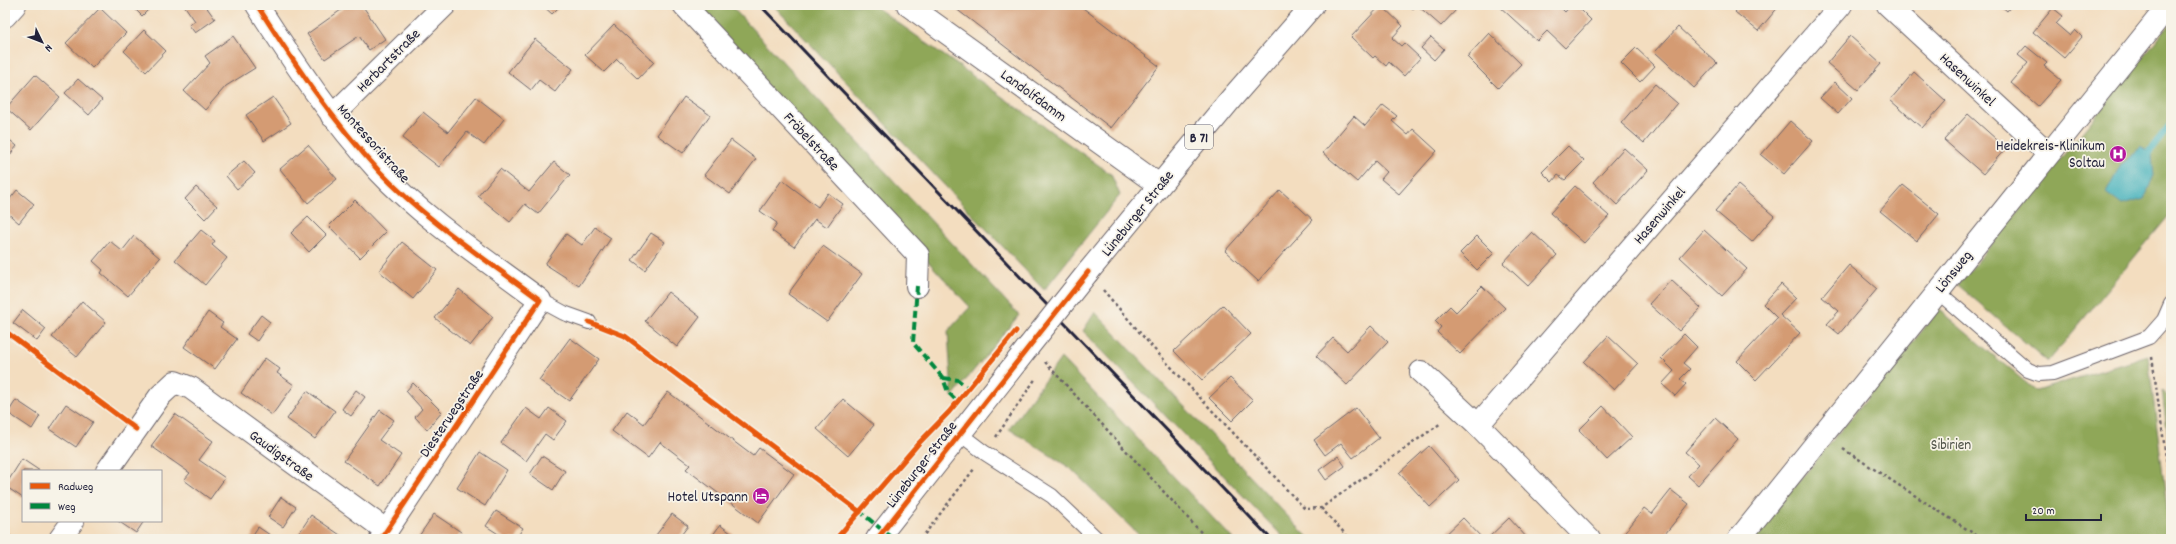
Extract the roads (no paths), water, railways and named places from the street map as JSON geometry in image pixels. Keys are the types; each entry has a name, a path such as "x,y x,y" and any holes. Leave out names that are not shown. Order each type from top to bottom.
{"street":[{"path":"5,16 15,5"},
{"name":"Montessoristraße","path":"257,5 303,77 332,116 380,172 434,220 540,300"},
{"name":"Herbartstraße","path":"332,116 444,5"},
{"name":"Fröbelstraße","path":"684,5 918,255 917,286"},
{"name":"Landolfdamm","path":"908,5 1159,185"},
{"name":"Lüneburger Straße","path":"877,539 1029,346 1159,185 1313,5"},
{"name":"Hasenwinkel","path":"1478,425 1841,5"},
{"name":"Hasenwinkel","path":"1888,5 2048,152"},
{"name":"Lönsweg","path":"1739,539 2048,152 2169,5"},
{"name":"Diesterwegstraße","path":"384,535 540,300"},
{"path":"1421,372 1462,409 1589,539"},
{"name":"Gaudigstraße","path":"108,470 160,396 175,382 191,388 384,535"},
{"path":"60,539 72,522"}],"lane":[{"path":"1937,291 2028,370 2039,374 2053,373 2149,336 2164,320 2171,304"},
{"path":"540,300 564,313 589,322"},
{"path":"960,434 985,454 1052,496 1097,539"}],"water":[{"path":"2142,146 2152,156 2154,175 2144,199 2122,205 2106,193 2121,165"}],"waterway":[{"path":"2149,152 2171,124"}],"railway":[{"path":"760,5 1271,539"}],"place":[{"name":"Heidekreis-Klinikum Soltau","path":"2118,154"},
{"name":"Hotel Utspann","path":"761,496"}],"park label":[{"name":"Sibirien","path":"1951,444"}]}
